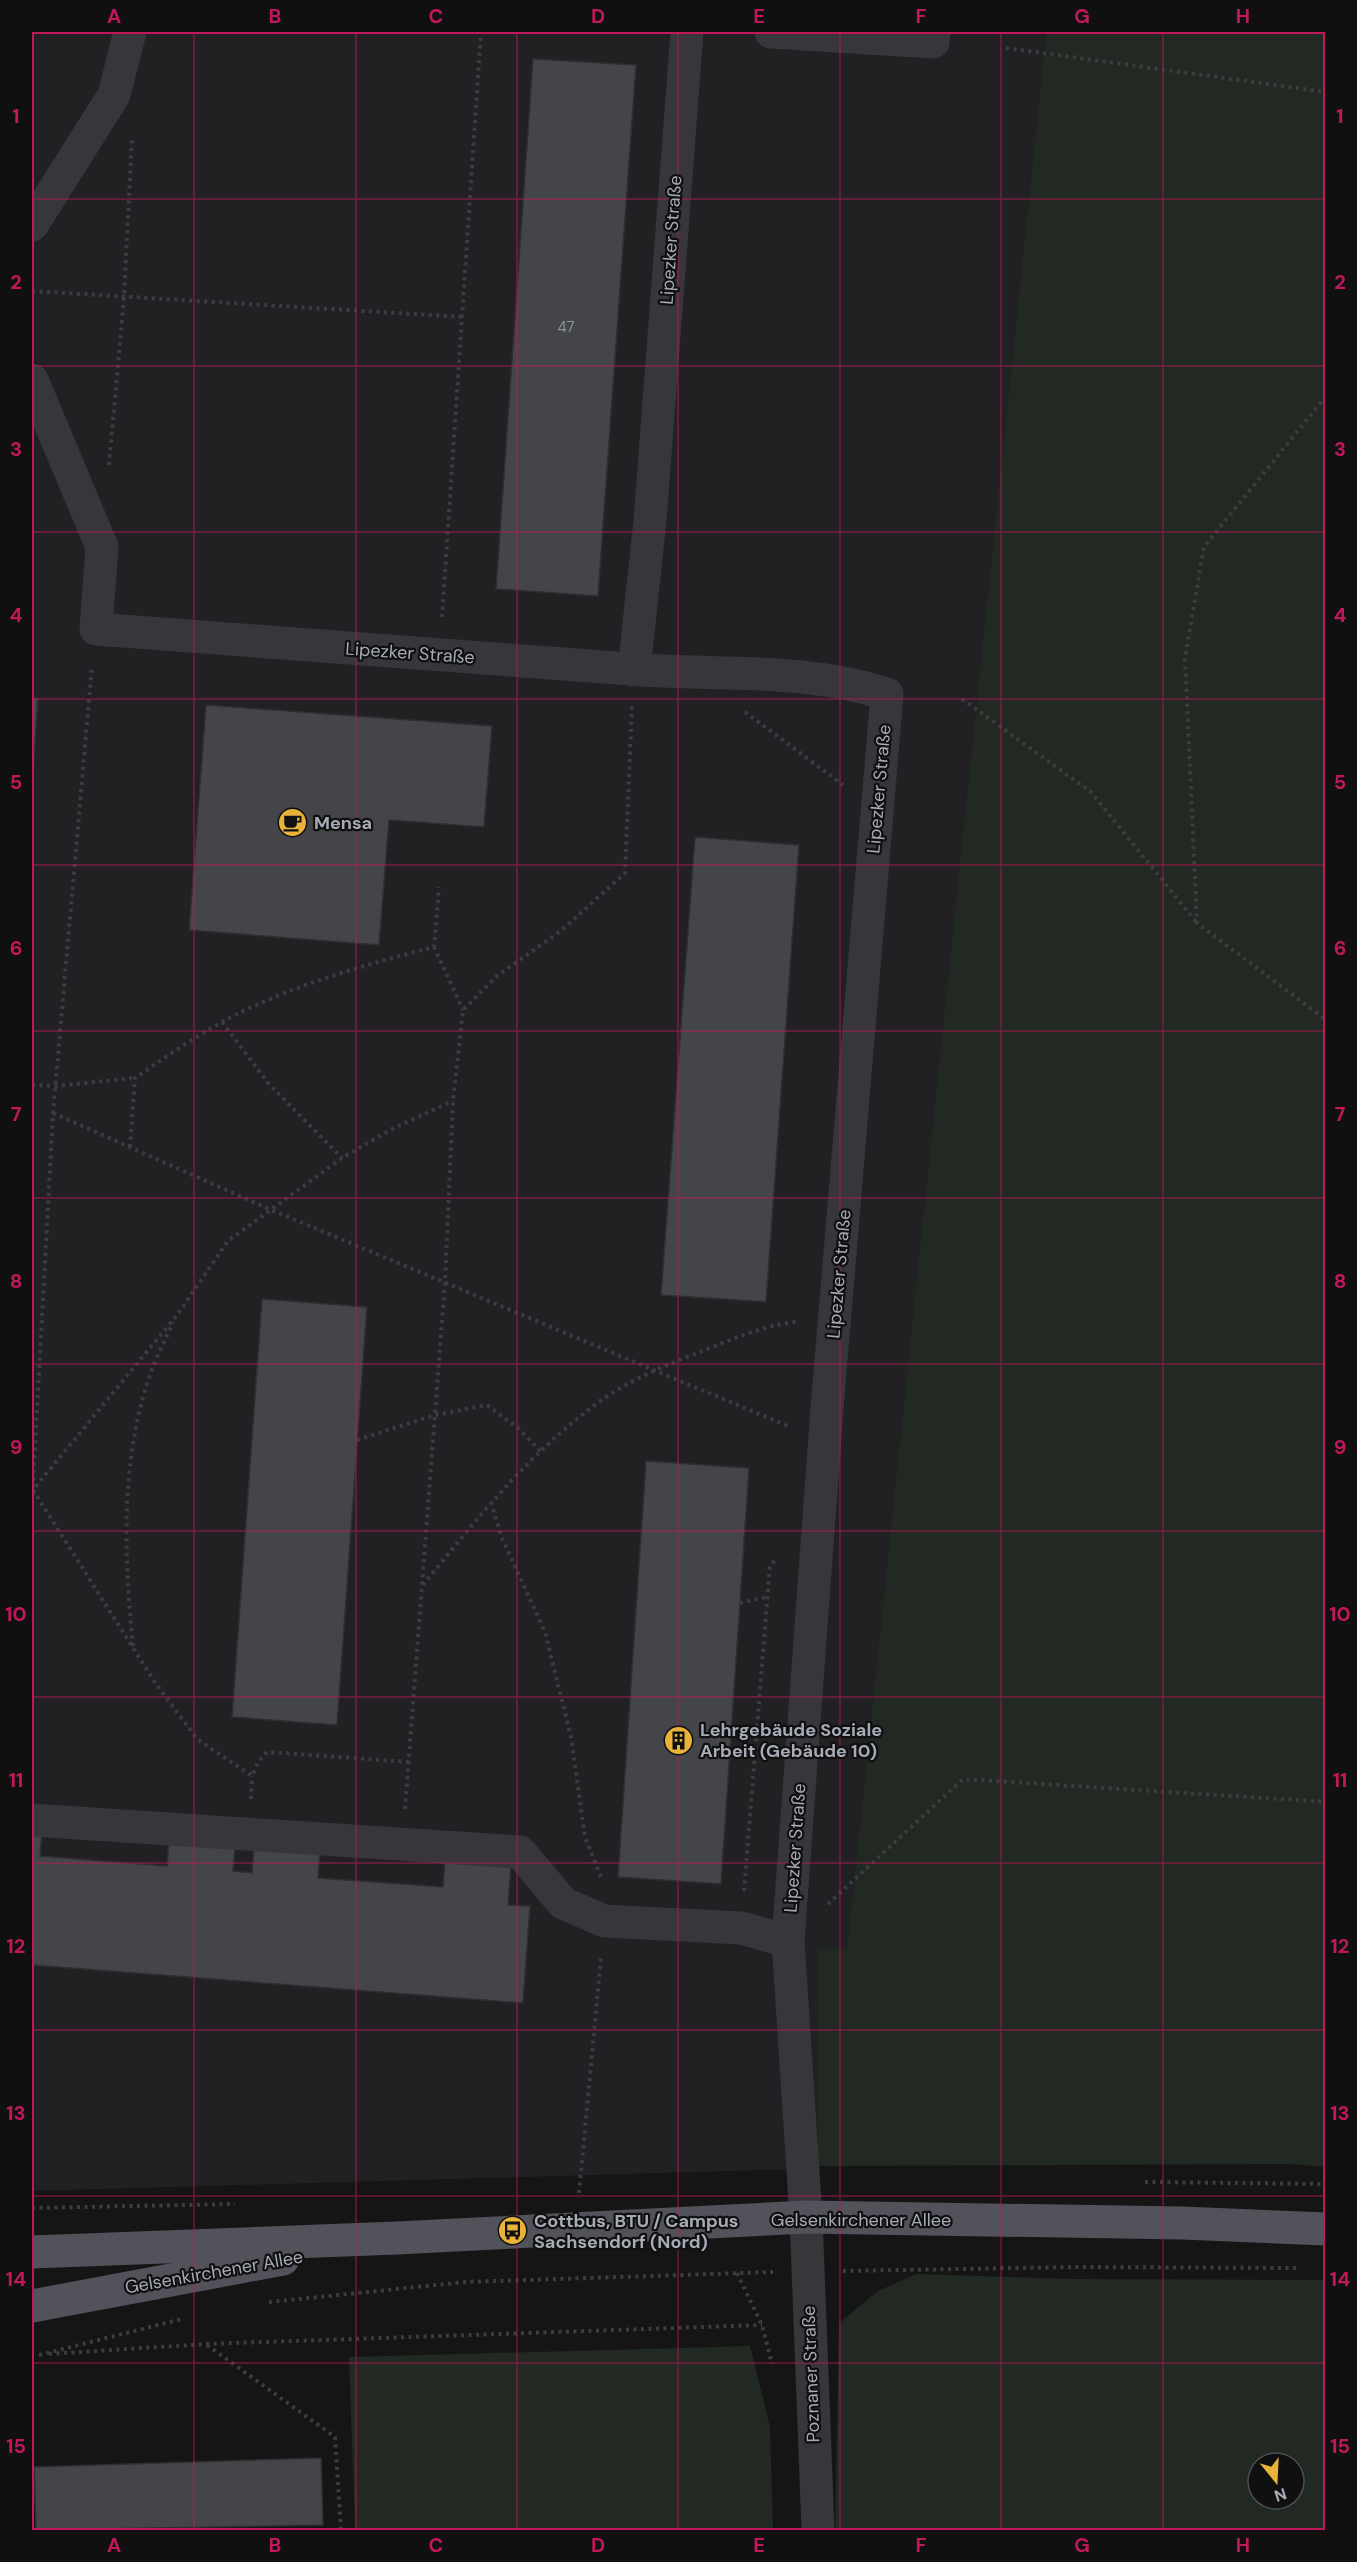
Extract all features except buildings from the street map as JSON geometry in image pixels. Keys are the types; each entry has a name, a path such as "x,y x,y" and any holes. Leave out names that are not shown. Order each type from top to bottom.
{"main road":[{"name":"Gelsenkirchener Allee","path":"32,2252 397,2238 806,2217 1182,2223 1326,2229"},
{"name":"Gelsenkirchener Allee","path":"32,2306 397,2238"}],"street":[{"path":"32,225 114,95 130,32"},
{"name":"Lipezker Straße","path":"634,670 650,521 687,32"},
{"path":"771,32 933,42 934,32"},
{"path":"32,380 102,547 96,629"},
{"name":"Lipezker Straße","path":"96,629 634,670 795,675 861,686 887,694 828,1396 788,1941"},
{"path":"32,1820 520,1852 563,1903 604,1921 741,1928 788,1941"},
{"name":"Poznaner Straße","path":"788,1941 806,2217 818,2530"}],"path":[{"path":"439,655 481,32"},
{"path":"1006,48 1326,92"},
{"path":"108,476 124,297 133,136"},
{"path":"32,291 462,317"},
{"path":"1197,923 1185,658 1204,547 1326,396"},
{"path":"32,1503 53,1113 96,629"},
{"path":"462,1010 497,976 562,930 625,873 634,670"},
{"path":"962,699 1091,792 1197,923 1326,1020"},
{"path":"740,708 843,786"},
{"path":"402,1843 445,1282 453,1101 462,1010 434,947 439,887"},
{"path":"32,1085 56,1086 135,1078 222,1022 292,992 371,963 434,947"},
{"path":"222,1022 269,1084 342,1158"},
{"path":"130,1147 135,1078"},
{"path":"33,1490 177,1315 228,1241 342,1158 394,1128 453,1101"},
{"path":"53,1113 269,1209 794,1428"},
{"path":"133,1646 125,1514 133,1437 151,1372 177,1315"},
{"path":"422,1586 491,1502 541,1452 592,1407 654,1370 779,1324 802,1322"},
{"path":"357,1440 435,1415 487,1405 518,1428 541,1452"},
{"path":"33,1490 156,1684 197,1739 252,1776 258,1762 267,1752 409,1762"},
{"path":"491,1502 505,1545 545,1632 571,1737 585,1837 607,1890 579,2193"},
{"path":"740,1603 767,1597"},
{"path":"788,1941 963,1779 1326,1802"},
{"path":"264,2303 465,2282 807,2271 1076,2267 1302,2268"},
{"path":"39,2355 185,2318"},
{"path":"32,2355 206,2344 762,2325"},
{"path":"206,2344 335,2437 340,2530"}],"shaded area":[{"path":"32,32 1046,32 847,1950 817,1947 818,2166 803,2169 32,2191"},
{"path":"1046,32 1325,32 1325,2167 1291,2164 818,2166 817,1947 847,1949"},
{"path":"916,2274 1074,2279 1325,2280 1325,2530 835,2530 839,2323 878,2291"},
{"path":"750,2346 770,2427 773,2530 355,2530 349,2357"}],"place":[{"name":"Mensa","path":"293,823"},
{"name":"Lehrgebäude Soziale Arbeit (Gebäude 10)","path":"679,1740"},
{"name":"Cottbus, BTU / Campus Sachsendorf (Nord)","path":"513,2231"}]}
